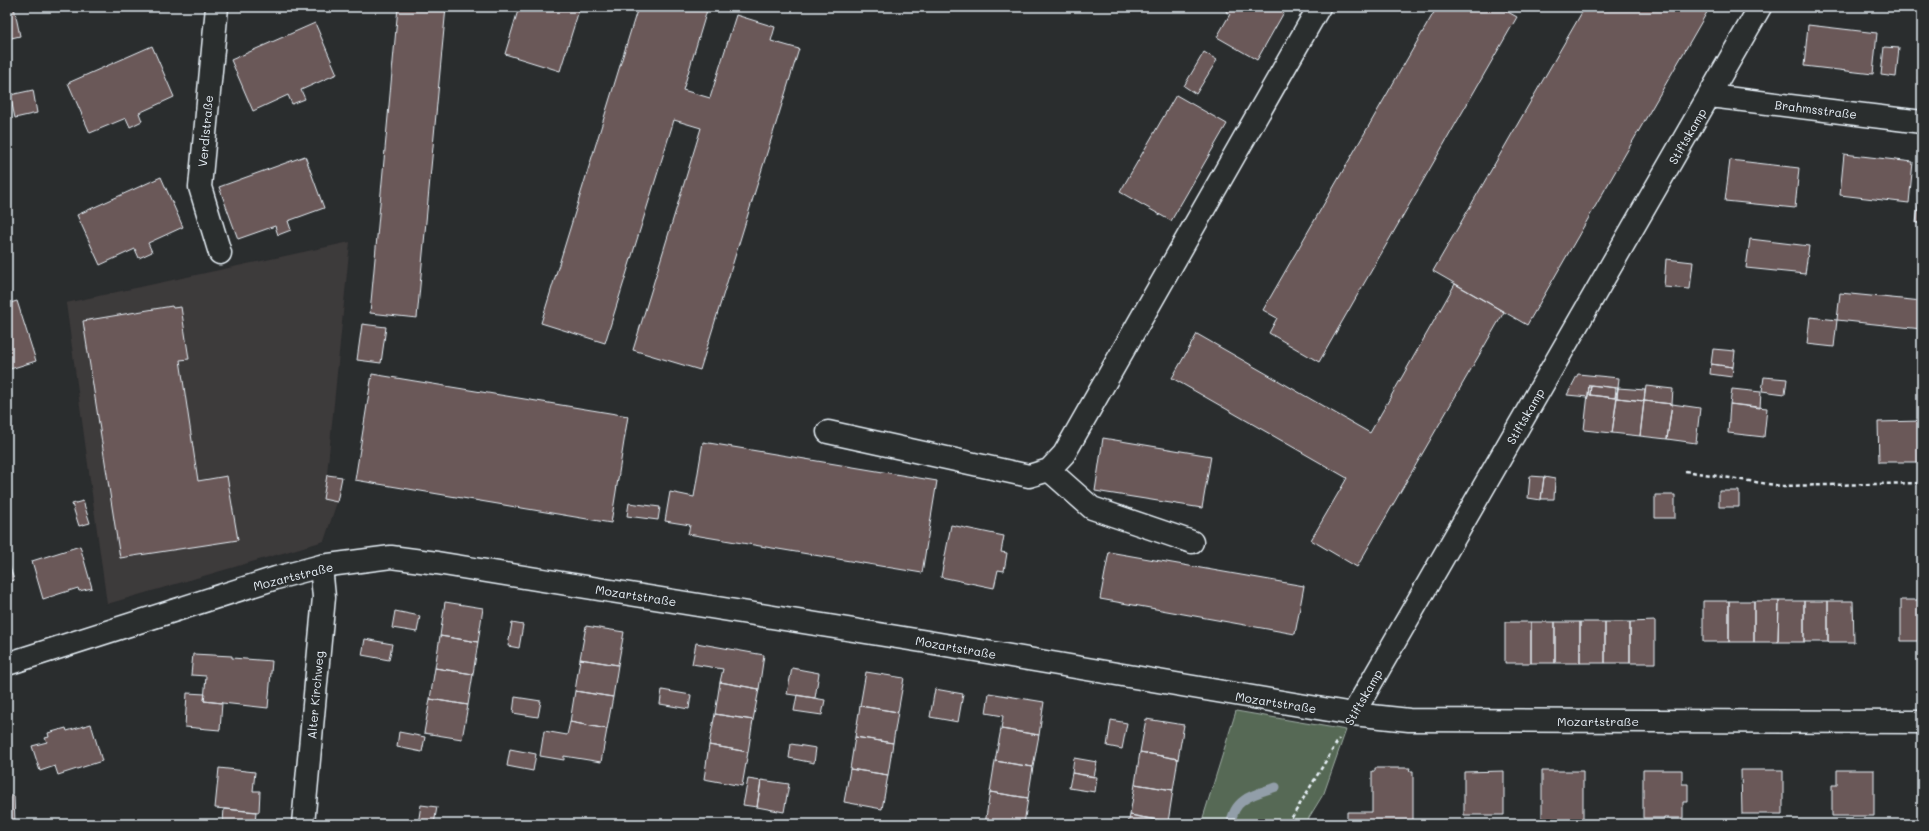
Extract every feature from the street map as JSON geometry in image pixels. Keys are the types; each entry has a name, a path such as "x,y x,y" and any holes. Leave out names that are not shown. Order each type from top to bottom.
{"street":[{"name":"Verdistraße","path":"217,7 200,187 220,253"},
{"path":"828,432 1029,476 1049,470 1064,454 1319,7"},
{"name":"Stiftskamp","path":"1353,714 1760,7"},
{"name":"Brahmsstraße","path":"1710,96 1922,122"},
{"path":"1049,470 1092,508 1192,542"},
{"name":"Mozartstraße","path":"7,664 276,578 321,566 391,557 438,563 920,641 1353,714 1408,720 1922,722"},
{"name":"Alter Kirchweg","path":"303,824 324,597 321,566"}],"path":[{"path":"1685,471 1781,486 1922,483"},
{"name":"Stiftskamp","path":"1288,824 1353,714"}],"shaded area":[{"path":"350,242 327,474 342,477 337,502 324,541 107,604 66,303"}],"green space":[{"path":"1236,711 1346,730 1324,793 1305,824 1201,824"}],"building":[{"path":"7,7 14,7 20,36 7,39"},
{"path":"398,7 446,7 417,318 370,313"},
{"path":"519,7 580,7 560,71 505,54"},
{"path":"638,7 708,7 683,90 710,98 736,15 775,27 771,41 799,49 700,370 633,350 701,128 674,120 605,343 541,323"},
{"path":"1228,7 1287,7 1257,60 1217,37 1230,14 1226,12"},
{"path":"1437,7 1499,7 1517,17 1319,362 1269,333 1277,318 1263,310"},
{"path":"1585,7 1710,7 1527,325 1433,271"},
{"path":"315,23 337,74 301,90 305,99 292,104 288,95 253,111 231,60"},
{"path":"1808,25 1877,33 1873,74 1804,66"},
{"path":"1922,45 1922,80 1918,79"},
{"path":"152,46 174,97 139,113 142,121 130,127 126,118 90,133 68,83"},
{"path":"1884,47 1899,48 1896,77 1881,75"},
{"path":"1204,52 1217,60 1196,94 1184,86"},
{"path":"33,90 37,113 15,118 10,95"},
{"path":"1176,95 1227,124 1171,221 1120,192"},
{"path":"1844,154 1913,162 1909,203 1840,195"},
{"path":"305,156 324,208 288,221 291,230 278,235 275,226 238,239 219,187"},
{"path":"1730,160 1799,168 1795,208 1725,201"},
{"path":"161,177 183,227 148,243 152,252 139,258 135,249 100,265 77,215"},
{"path":"1919,199 1922,199 1922,223 1916,223"},
{"path":"1750,239 1809,246 1805,274 1746,268"},
{"path":"1666,259 1693,262 1690,289 1664,287"},
{"path":"1455,284 1504,312 1357,567 1311,540 1347,478 1172,378 1197,334 1370,433"},
{"path":"1840,293 1922,301 1922,329 1837,320"},
{"path":"17,301 36,361 7,370 7,304"},
{"path":"172,306 173,308 181,307 189,359 180,360 198,481 227,476 238,540 120,558 83,321"},
{"path":"1810,317 1837,320 1834,347 1807,344"},
{"path":"362,324 386,327 381,363 357,360"},
{"path":"1713,349 1735,351 1733,367 1711,364"},
{"path":"1711,364 1733,367 1732,377 1710,374"},
{"path":"372,374 628,416 611,523 355,480"},
{"path":"1578,374 1619,378 1618,388 1589,385 1588,397 1567,395"},
{"path":"1764,377 1787,379 1785,394 1762,391"},
{"path":"1589,385 1591,385 1590,395 1615,398 1618,388 1612,433 1584,430"},
{"path":"1591,385 1616,388 1615,398 1590,395"},
{"path":"1646,386 1673,389 1672,404 1644,401"},
{"path":"1618,388 1645,390 1644,401 1617,398"},
{"path":"1732,389 1761,392 1760,408 1730,404"},
{"path":"1617,398 1644,401 1640,436 1612,433"},
{"path":"1644,401 1672,404 1667,439 1640,436"},
{"path":"1672,404 1700,408 1696,443 1667,439"},
{"path":"1730,404 1767,408 1764,437 1728,433"},
{"path":"1922,421 1922,462 1879,462 1878,422"},
{"path":"1103,438 1211,456 1202,508 1095,491"},
{"path":"703,442 937,481 922,573 688,534 690,525 665,521 670,492 694,497"},
{"path":"327,475 342,477 337,502 323,499"},
{"path":"1530,476 1544,477 1541,500 1528,498"},
{"path":"1544,477 1555,479 1554,499 1541,499"},
{"path":"1719,491 1739,491 1739,507 1719,507"},
{"path":"1655,495 1675,495 1675,518 1655,518"},
{"path":"83,501 90,523 79,526 72,504"},
{"path":"629,503 660,507 658,520 627,516"},
{"path":"951,525 1004,536 1001,552 1007,553 1004,571 998,570 994,588 941,577"},
{"path":"80,546 92,588 79,591 78,588 43,599 32,561"},
{"path":"1109,552 1304,586 1295,634 1100,599"},
{"path":"7,558 14,580 7,582"},
{"path":"1901,600 1922,600 1922,641 1901,641"},
{"path":"1703,601 1729,601 1729,642 1703,642"},
{"path":"1729,601 1754,601 1754,642 1729,642"},
{"path":"1754,601 1779,601 1778,642 1754,642"},
{"path":"1779,601 1804,601 1804,642 1778,642"},
{"path":"1804,601 1828,601 1828,642 1804,642"},
{"path":"1828,601 1853,601 1854,642 1828,642"},
{"path":"445,602 483,608 478,642 440,636"},
{"path":"395,611 420,616 417,632 392,628"},
{"path":"1655,621 1655,663 1630,663 1630,622"},
{"path":"1505,622 1531,622 1531,663 1505,663"},
{"path":"1531,622 1555,622 1555,663 1531,663"},
{"path":"1555,622 1580,622 1580,663 1555,663"},
{"path":"1580,622 1605,622 1605,663 1580,663"},
{"path":"1605,622 1630,622 1630,663 1605,663"},
{"path":"512,623 523,625 519,648 508,646"},
{"path":"586,626 624,632 618,665 580,659"},
{"path":"440,636 478,642 473,674 435,668"},
{"path":"365,639 392,644 389,660 362,655"},
{"path":"696,643 764,655 759,689 720,682 723,669 692,664"},
{"path":"193,654 232,656 232,658 272,661 268,708 204,701 206,676 191,675"},
{"path":"580,659 618,665 613,697 575,691"},
{"path":"435,668 473,674 468,705 430,699"},
{"path":"792,668 819,673 815,698 787,694"},
{"path":"866,672 904,678 898,712 860,706"},
{"path":"720,682 759,689 753,720 715,714"},
{"path":"935,689 963,694 958,722 930,717"},
{"path":"662,690 691,695 689,709 660,704"},
{"path":"575,691 613,697 607,729 570,722"},
{"path":"187,693 205,694 204,701 222,703 220,730 185,727"},
{"path":"989,693 1044,702 1039,735 1001,729 1003,716 986,713"},
{"path":"797,695 825,700 822,715 794,711"},
{"path":"515,697 541,701 538,717 513,713"},
{"path":"430,699 468,705 462,739 424,733"},
{"path":"860,706 898,712 893,743 855,737"},
{"path":"715,714 753,720 748,752 709,745"},
{"path":"1146,719 1184,725 1178,759 1140,752"},
{"path":"1111,720 1127,723 1122,749 1107,746"},
{"path":"570,722 607,729 601,762 564,756 564,760 540,756 544,731 567,735"},
{"path":"91,724 102,761 58,775 55,766 40,771 32,746 47,742 45,738 49,737 48,733 66,728 67,731"},
{"path":"1001,729 1039,735 1033,767 995,761"},
{"path":"399,732 425,737 422,752 397,747"},
{"path":"855,737 893,743 888,775 850,769"},
{"path":"791,744 816,748 814,763 789,758"},
{"path":"709,745 748,752 742,786 704,779"},
{"path":"510,749 536,754 533,771 507,766"},
{"path":"1140,752 1178,759 1173,790 1135,784"},
{"path":"1074,758 1097,762 1094,777 1072,773"},
{"path":"995,761 1033,767 1028,798 990,792"},
{"path":"219,768 255,772 253,791 260,791 259,812 215,808"},
{"path":"1375,768 1410,768 1409,771 1413,771 1413,824 1347,824 1347,812 1372,812 1372,771 1375,771"},
{"path":"850,769 888,775 882,809 844,802"},
{"path":"1643,770 1682,770 1682,784 1688,784 1688,802 1683,802 1683,818 1643,818"},
{"path":"1741,770 1783,770 1783,814 1742,814"},
{"path":"1837,770 1874,770 1874,816 1832,816 1832,785 1837,785"},
{"path":"1919,770 1922,770 1922,814 1920,814"},
{"path":"1504,771 1504,815 1464,815 1464,772"},
{"path":"1542,771 1583,771 1583,824 1542,824"},
{"path":"1072,773 1097,777 1095,792 1069,788"},
{"path":"748,779 761,781 757,807 743,805"},
{"path":"761,780 789,784 784,812 757,807"},
{"path":"1135,784 1173,790 1168,822 1130,815"},
{"path":"990,792 1028,798 1024,824 985,824"},
{"path":"7,796 14,796 15,824 7,824"},
{"path":"421,805 437,807 434,824 418,824"},
{"path":"224,809 256,812 255,824 223,822"},
{"path":"1130,815 1168,822 1168,824 1128,824"},
{"path":"520,819 534,821 533,824 519,824"}],"waterway":[{"path":"1231,824 1236,808 1246,798 1276,787"}]}
